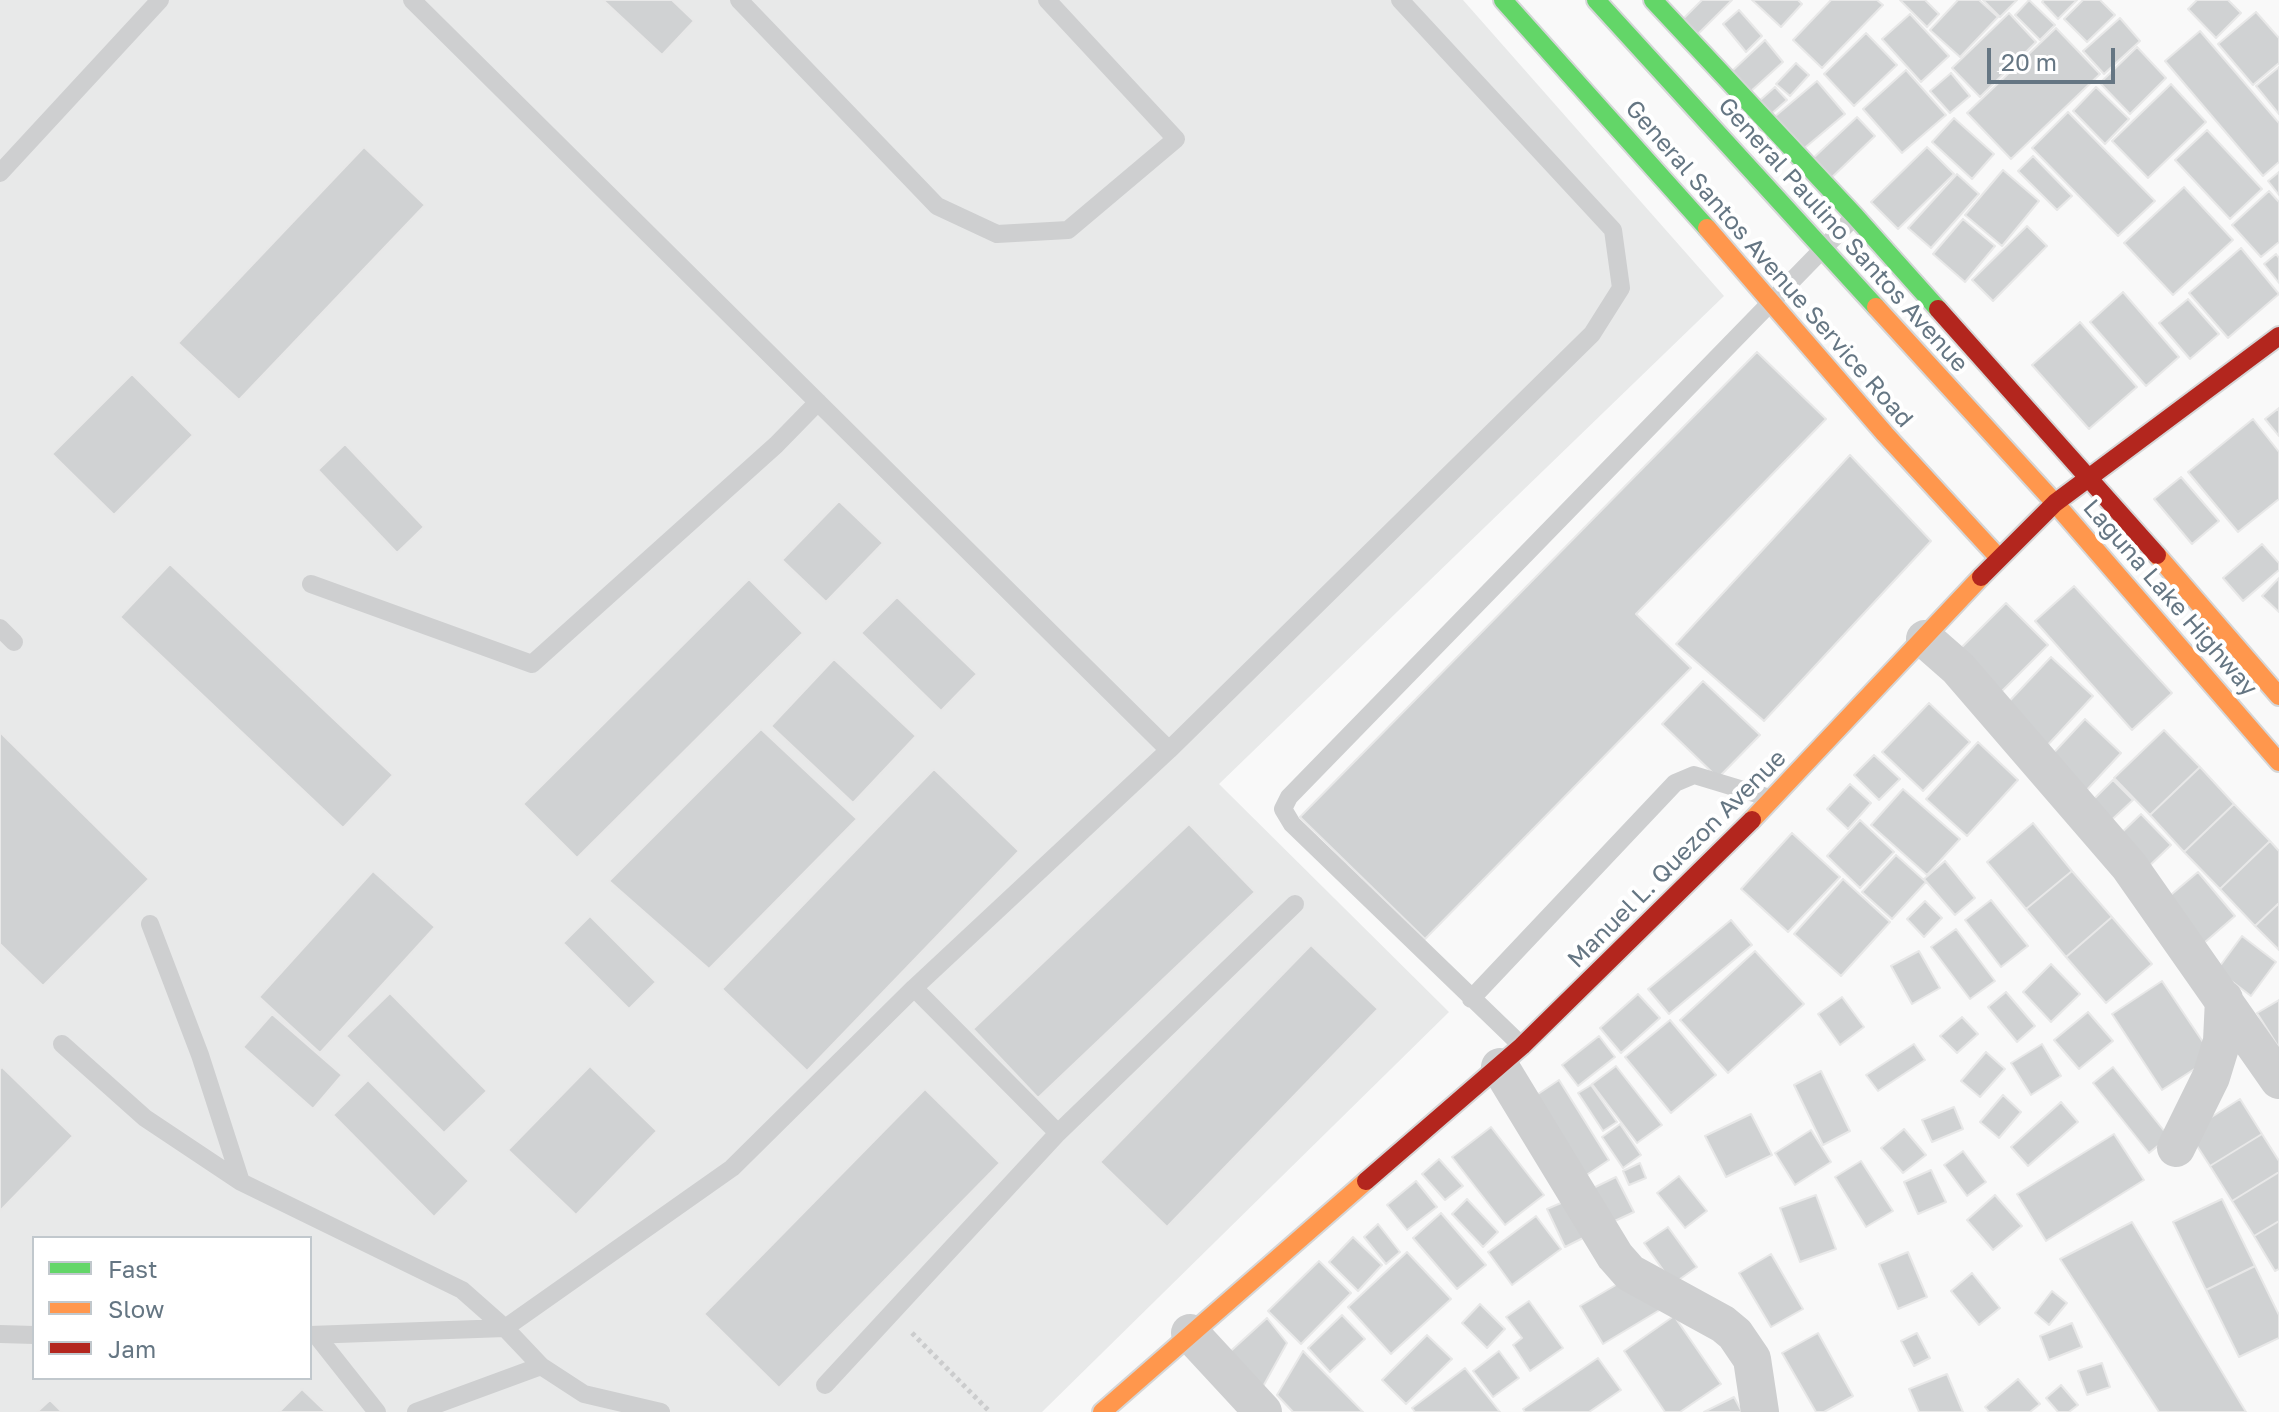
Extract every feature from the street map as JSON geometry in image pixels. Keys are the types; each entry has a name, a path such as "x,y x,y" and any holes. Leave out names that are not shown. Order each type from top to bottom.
{"main road":[{"name":"General Santos Avenue Service Road","path":"1503,0 1771,300 1885,434 1999,558"},
{"name":"General Paulino Santos Avenue","path":"1596,0 2055,503"},
{"name":"General Paulino Santos Avenue","path":"1653,0 1855,216 2088,476"},
{"name":"Manuel L. Quezon Avenue","path":"1102,1412 1511,1056 1725,849 1999,558 2055,503 2279,336"},
{"name":"Laguna Lake Highway","path":"2088,476 2279,696"},
{"name":"Laguna Lake Highway","path":"2055,503 2279,762"}],"street":[{"path":"1925,639 1958,668 2129,866 2279,1080"},
{"path":"2176,1148 2211,1077 2222,1041 2224,999"},
{"path":"1511,1056 1615,1256 1630,1273 1723,1324 1735,1334 1752,1359 1760,1412"},
{"path":"1190,1333 1263,1412"}],"lane":[{"path":"0,173 160,0"},
{"path":"412,0 1169,750"},
{"path":"739,0 937,206 997,234 1068,230 1176,139 1047,0"},
{"path":"313,1335 505,1328 732,1168 914,988 1169,750 1592,334 1621,288 1613,230 1400,0"},
{"path":"1511,1056 1471,999 1292,824 1283,809 1289,797 1855,216"},
{"path":"311,584 532,664 776,445 818,402"},
{"path":"0,628 14,642"},
{"path":"1471,999 1675,783 1694,775 1772,799"},
{"path":"825,1385 1058,1133 1295,904"},
{"path":"150,924 200,1055 241,1182"},
{"path":"914,988 1058,1133"},
{"path":"62,1044 145,1118 241,1182 462,1290 505,1328 541,1366 584,1394 661,1412"},
{"path":"0,1334 32,1335"},
{"path":"313,1335 377,1412"},
{"path":"416,1412 541,1366"}],"path":[{"path":"893,1314 990,1412"}],"shaded area":[{"path":"0,0 1463,0 1724,296 1219,784 1449,1012 1042,1412 0,1412"}],"building":[{"path":"603,0 672,0 694,21 662,55"},
{"path":"1702,0 1732,0 1696,36 1681,21"},
{"path":"1752,0 1798,0 1802,4 1781,27"},
{"path":"1831,0 1877,0 1883,5 1822,68 1793,40"},
{"path":"1900,0 1925,0 1939,14 1927,27"},
{"path":"1958,0 1979,0 1998,17 1960,57 1930,30"},
{"path":"1983,0 2017,0 2000,17"},
{"path":"2029,0 2055,25 2040,40 2015,15"},
{"path":"2077,0 2058,19 2042,2"},
{"path":"2083,0 2100,0 2115,15 2087,42 2064,19"},
{"path":"2197,0 2228,0 2241,13 2216,38 2188,9"},
{"path":"1739,10 1762,36 1746,52 1723,24"},
{"path":"2256,12 2279,38 2279,63 2253,85 2218,44"},
{"path":"2009,13 2036,42 1980,97 1952,68"},
{"path":"1910,14 1949,56 1921,82 1882,39"},
{"path":"2120,18 2140,41 2104,74 2083,51"},
{"path":"2056,28 2100,74 2011,159 1967,113"},
{"path":"2200,31 2279,123 2279,162 2263,176 2165,61"},
{"path":"1866,33 1897,65 1854,106 1824,74"},
{"path":"1765,40 1783,62 1749,93 1731,72"},
{"path":"2137,47 2166,78 2130,114 2100,83"},
{"path":"1796,63 1809,75 1790,96 1776,84"},
{"path":"2279,67 2279,114 2256,86"},
{"path":"1906,70 1946,115 1902,153 1863,109"},
{"path":"1951,73 1970,96 1950,113 1930,91"},
{"path":"1817,81 1845,114 1801,151 1773,118"},
{"path":"2171,84 2206,122 2148,178 2112,141"},
{"path":"1775,87 1787,100 1770,115 1758,102"},
{"path":"2096,87 2129,119 2105,144 2073,111"},
{"path":"2068,112 2155,201 2118,236 2032,148"},
{"path":"1857,117 1875,136 1828,181 1810,161"},
{"path":"1954,118 1994,154 1972,179 1932,142"},
{"path":"2207,130 2262,189 2230,219 2175,160"},
{"path":"364,147 425,205 239,400 178,343"},
{"path":"1927,147 1954,174 1898,229 1871,202"},
{"path":"2033,156 2072,196 2057,210 2018,171"},
{"path":"2003,170 2039,201 2002,246 1965,215"},
{"path":"2279,172 2279,195 2268,181"},
{"path":"1957,174 1979,194 1931,248 1908,228"},
{"path":"2184,187 2233,240 2173,295 2124,243"},
{"path":"2269,191 2279,202 2279,242 2261,257 2232,225"},
{"path":"1963,219 1995,246 1965,282 1933,254"},
{"path":"2027,226 2047,246 1993,301 1972,280"},
{"path":"2241,248 2279,294 2228,338 2189,293"},
{"path":"2276,254 2279,258 2279,283 2264,264"},
{"path":"2123,292 2179,357 2146,386 2090,322"},
{"path":"2188,299 2219,334 2190,359 2159,323"},
{"path":"2080,322 2137,387 2089,429 2032,365"},
{"path":"1757,352 1826,419 1636,614 1691,668 1425,939 1300,817"},
{"path":"132,374 193,435 114,515 52,454"},
{"path":"2279,408 2279,436 2265,419"},
{"path":"2253,419 2279,452 2279,499 2238,532 2188,472"},
{"path":"345,444 424,527 397,553 318,470"},
{"path":"1850,455 1931,541 1764,721 1676,644"},
{"path":"2181,477 2219,521 2192,544 2154,499"},
{"path":"839,501 883,543 826,602 782,560"},
{"path":"2262,544 2279,563 2279,570 2243,601 2223,578"},
{"path":"170,564 393,775 343,828 120,617"},
{"path":"2279,578 2279,612 2262,596"},
{"path":"749,579 803,633 577,858 523,804"},
{"path":"2074,586 2172,693 2132,730 2035,621"},
{"path":"897,597 977,674 941,711 861,633"},
{"path":"2006,603 2048,645 2001,692 1960,649"},
{"path":"2051,657 2093,696 2044,749 2002,709"},
{"path":"834,659 916,736 853,803 771,726"},
{"path":"1703,681 1760,735 1718,778 1662,724"},
{"path":"1929,703 1970,742 1923,791 1882,752"},
{"path":"2085,719 2121,753 2083,794 2047,760"},
{"path":"761,729 857,819 709,969 609,881"},
{"path":"2164,730 2200,767 2150,815 2114,778"},
{"path":"0,732 149,879 43,986 0,944"},
{"path":"1978,742 2018,780 1967,836 1926,799"},
{"path":"1874,755 1900,779 1879,800 1854,775"},
{"path":"2200,767 2234,804 2184,852 2150,815"},
{"path":"934,769 1019,851 807,1071 722,989"},
{"path":"2113,780 2133,800 2104,827 2085,808"},
{"path":"1850,784 1871,803 1848,829 1827,809"},
{"path":"1903,789 1960,839 1927,875 1871,825"},
{"path":"2234,804 2270,841 2220,889 2184,852"},
{"path":"2141,814 2171,845 2144,871 2114,840"},
{"path":"1860,820 1894,852 1860,888 1827,856"},
{"path":"2033,823 2072,871 2026,909 1987,862"},
{"path":"1189,824 1255,892 1038,1098 973,1029"},
{"path":"1792,833 1840,877 1788,932 1741,889"},
{"path":"2270,841 2279,851 2279,903 2255,926 2220,889"},
{"path":"1896,855 1926,882 1892,919 1862,892"},
{"path":"1945,861 1975,898 1955,915 1924,879"},
{"path":"373,871 435,927 320,1053 259,997"},
{"path":"2072,871 2112,917 2066,957 2026,909"},
{"path":"2198,872 2235,916 2204,943 2166,899"},
{"path":"1843,879 1890,922 1841,976 1794,934"},
{"path":"1991,900 2028,946 2001,967 1965,920"},
{"path":"1925,901 1942,918 1924,937 1907,919"},
{"path":"2279,903 2279,950 2255,926"},
{"path":"590,916 656,982 629,1009 563,943"},
{"path":"2112,917 2152,964 2106,1003 2066,957"},
{"path":"1731,920 1752,945 1669,1014 1648,989"},
{"path":"1956,929 1995,981 1970,999 1931,947"},
{"path":"2242,936 2276,962 2251,996 2217,970"},
{"path":"1311,945 1378,1009 1167,1227 1100,1162"},
{"path":"1755,951 1804,1004 1728,1073 1680,1020"},
{"path":"1919,951 1940,988 1912,1004 1891,966"},
{"path":"2051,964 2080,994 2051,1022 2023,992"},
{"path":"2162,981 2213,1057 2162,1090 2112,1014"},
{"path":"2006,992 2035,1026 2017,1042 1988,1007"},
{"path":"390,993 487,1091 444,1133 346,1036"},
{"path":"1638,994 1660,1018 1621,1053 1600,1028"},
{"path":"1842,997 1864,1027 1840,1045 1818,1014"},
{"path":"2279,1000 2279,1048 2257,1013"},
{"path":"2088,1012 2113,1041 2079,1069 2054,1040"},
{"path":"272,1014 342,1075 313,1109 243,1047"},
{"path":"1962,1017 1978,1034 1957,1053 1940,1036"},
{"path":"1670,1020 1716,1075 1671,1113 1625,1057"},
{"path":"1599,1036 1615,1057 1578,1086 1562,1065"},
{"path":"1914,1044 1925,1060 1878,1091 1866,1075"},
{"path":"2042,1044 2061,1076 2031,1095 2011,1063"},
{"path":"1986,1052 2005,1069 1980,1097 1961,1081"},
{"path":"590,1066 657,1131 576,1215 508,1150"},
{"path":"1616,1066 1662,1125 1637,1143 1592,1084"},
{"path":"2,1067 73,1136 0,1211 0,1069"},
{"path":"2113,1067 2169,1137 2149,1153 2093,1083"},
{"path":"1821,1071 1850,1131 1823,1145 1794,1085"},
{"path":"368,1080 469,1181 434,1217 333,1115"},
{"path":"1559,1080 1609,1160 1576,1182 1526,1102"},
{"path":"1591,1085 1617,1122 1603,1131 1578,1093"},
{"path":"925,1089 1000,1163 779,1388 704,1314"},
{"path":"2003,1095 2021,1112 1999,1138 1980,1122"},
{"path":"2240,1099 2262,1134 2210,1166 2188,1132"},
{"path":"2061,1102 2078,1122 2028,1166 2011,1147"},
{"path":"1954,1107 1963,1129 1932,1142 1922,1120"},
{"path":"1751,1114 1772,1155 1726,1177 1705,1136"},
{"path":"1620,1124 1641,1155 1623,1168 1602,1137"},
{"path":"1491,1127 1544,1195 1505,1225 1452,1157"},
{"path":"1904,1129 1926,1155 1903,1173 1881,1148"},
{"path":"1811,1130 1831,1162 1795,1185 1775,1153"},
{"path":"2114,1134 2144,1180 2046,1241 2017,1194"},
{"path":"2262,1134 2279,1161 2279,1172 2232,1201 2210,1166"},
{"path":"1963,1151 1986,1182 1967,1196 1944,1165"},
{"path":"1439,1159 1463,1186 1445,1200 1422,1174"},
{"path":"1861,1161 1893,1211 1866,1227 1835,1177"},
{"path":"1640,1163 1646,1178 1629,1185 1623,1171"},
{"path":"1931,1170 1946,1202 1918,1214 1904,1182"},
{"path":"2279,1172 2279,1221 2254,1236 2232,1201"},
{"path":"1679,1176 1707,1211 1685,1228 1657,1193"},
{"path":"1616,1177 1634,1212 1604,1226 1587,1191"},
{"path":"1416,1181 1437,1207 1407,1230 1387,1205"},
{"path":"1816,1195 1836,1249 1800,1262 1780,1208"},
{"path":"1995,1195 2022,1226 1993,1250 1967,1220"},
{"path":"1467,1199 1498,1232 1483,1247 1452,1214"},
{"path":"2222,1199 2255,1266 2206,1290 2173,1222"},
{"path":"1568,1200 1585,1237 1565,1247 1547,1209"},
{"path":"1441,1213 1486,1265 1457,1289 1413,1238"},
{"path":"1536,1216 1561,1249 1512,1285 1488,1252"},
{"path":"2279,1221 2279,1269 2275,1271 2254,1236"},
{"path":"2132,1222 2246,1412 2159,1412 2060,1259"},
{"path":"1378,1224 1400,1252 1386,1264 1364,1237"},
{"path":"1668,1227 1697,1267 1673,1284 1644,1243"},
{"path":"1353,1237 1382,1265 1358,1291 1329,1262"},
{"path":"1407,1252 1451,1299 1391,1354 1348,1307"},
{"path":"1908,1252 1927,1297 1898,1309 1879,1264"},
{"path":"1771,1254 1803,1309 1771,1327 1739,1273"},
{"path":"1319,1261 1351,1293 1301,1344 1268,1311"},
{"path":"2255,1266 2279,1315 2279,1338 2239,1357 2206,1290"},
{"path":"1645,1268 1668,1305 1603,1344 1580,1306"},
{"path":"1972,1273 2000,1308 1979,1325 1951,1291"},
{"path":"2052,1291 2067,1303 2049,1325 2035,1313"},
{"path":"1529,1301 1563,1348 1530,1371 1513,1345 1522,1338 1506,1317"},
{"path":"1480,1304 1505,1329 1487,1348 1462,1323"},
{"path":"1342,1315 1365,1339 1330,1372 1308,1348"},
{"path":"1674,1316 1721,1384 1680,1412 1665,1412 1624,1351"},
{"path":"1267,1318 1287,1343 1260,1392 1222,1359"},
{"path":"2072,1323 2082,1347 2049,1360 2040,1336"},
{"path":"1818,1333 1853,1396 1824,1412 1816,1412 1782,1353"},
{"path":"1917,1333 1930,1358 1914,1366 1901,1341"},
{"path":"1427,1335 1452,1359 1406,1404 1382,1380"},
{"path":"1303,1351 1363,1412 1293,1412 1277,1395"},
{"path":"1499,1351 1519,1378 1493,1397 1473,1371"},
{"path":"1598,1358 1621,1390 1589,1412 1525,1412 1523,1409"},
{"path":"2102,1363 2110,1387 2087,1395 2078,1371"},
{"path":"1465,1368 1500,1412 1415,1412 1412,1408"},
{"path":"1947,1374 1963,1412 1919,1412 1909,1389"},
{"path":"2018,1379 2040,1404 2030,1412 1989,1412 1985,1407"},
{"path":"2061,1385 2078,1405 2069,1412 2058,1412 2046,1398"},
{"path":"302,1389 326,1412 279,1412"},
{"path":"1734,1397 1742,1412 1704,1412"},
{"path":"50,1400 62,1412 37,1412"}],"traffic: fast":[{"path":"1503,0 1707,228"},
{"path":"1596,0 1876,307"},
{"path":"1653,0 1938,309"}],"traffic: slow":[{"path":"1707,228 1885,434 1999,558"},
{"path":"1876,307 2055,503 2279,762"},
{"path":"2157,555 2279,696"},
{"path":"1752,820 1981,577"},
{"path":"1102,1412 1366,1181"}],"traffic: jam":[{"path":"1938,309 2157,555"},
{"path":"1981,577 2055,503 2279,336"},
{"path":"1366,1181 1522,1046 1752,820"}]}
